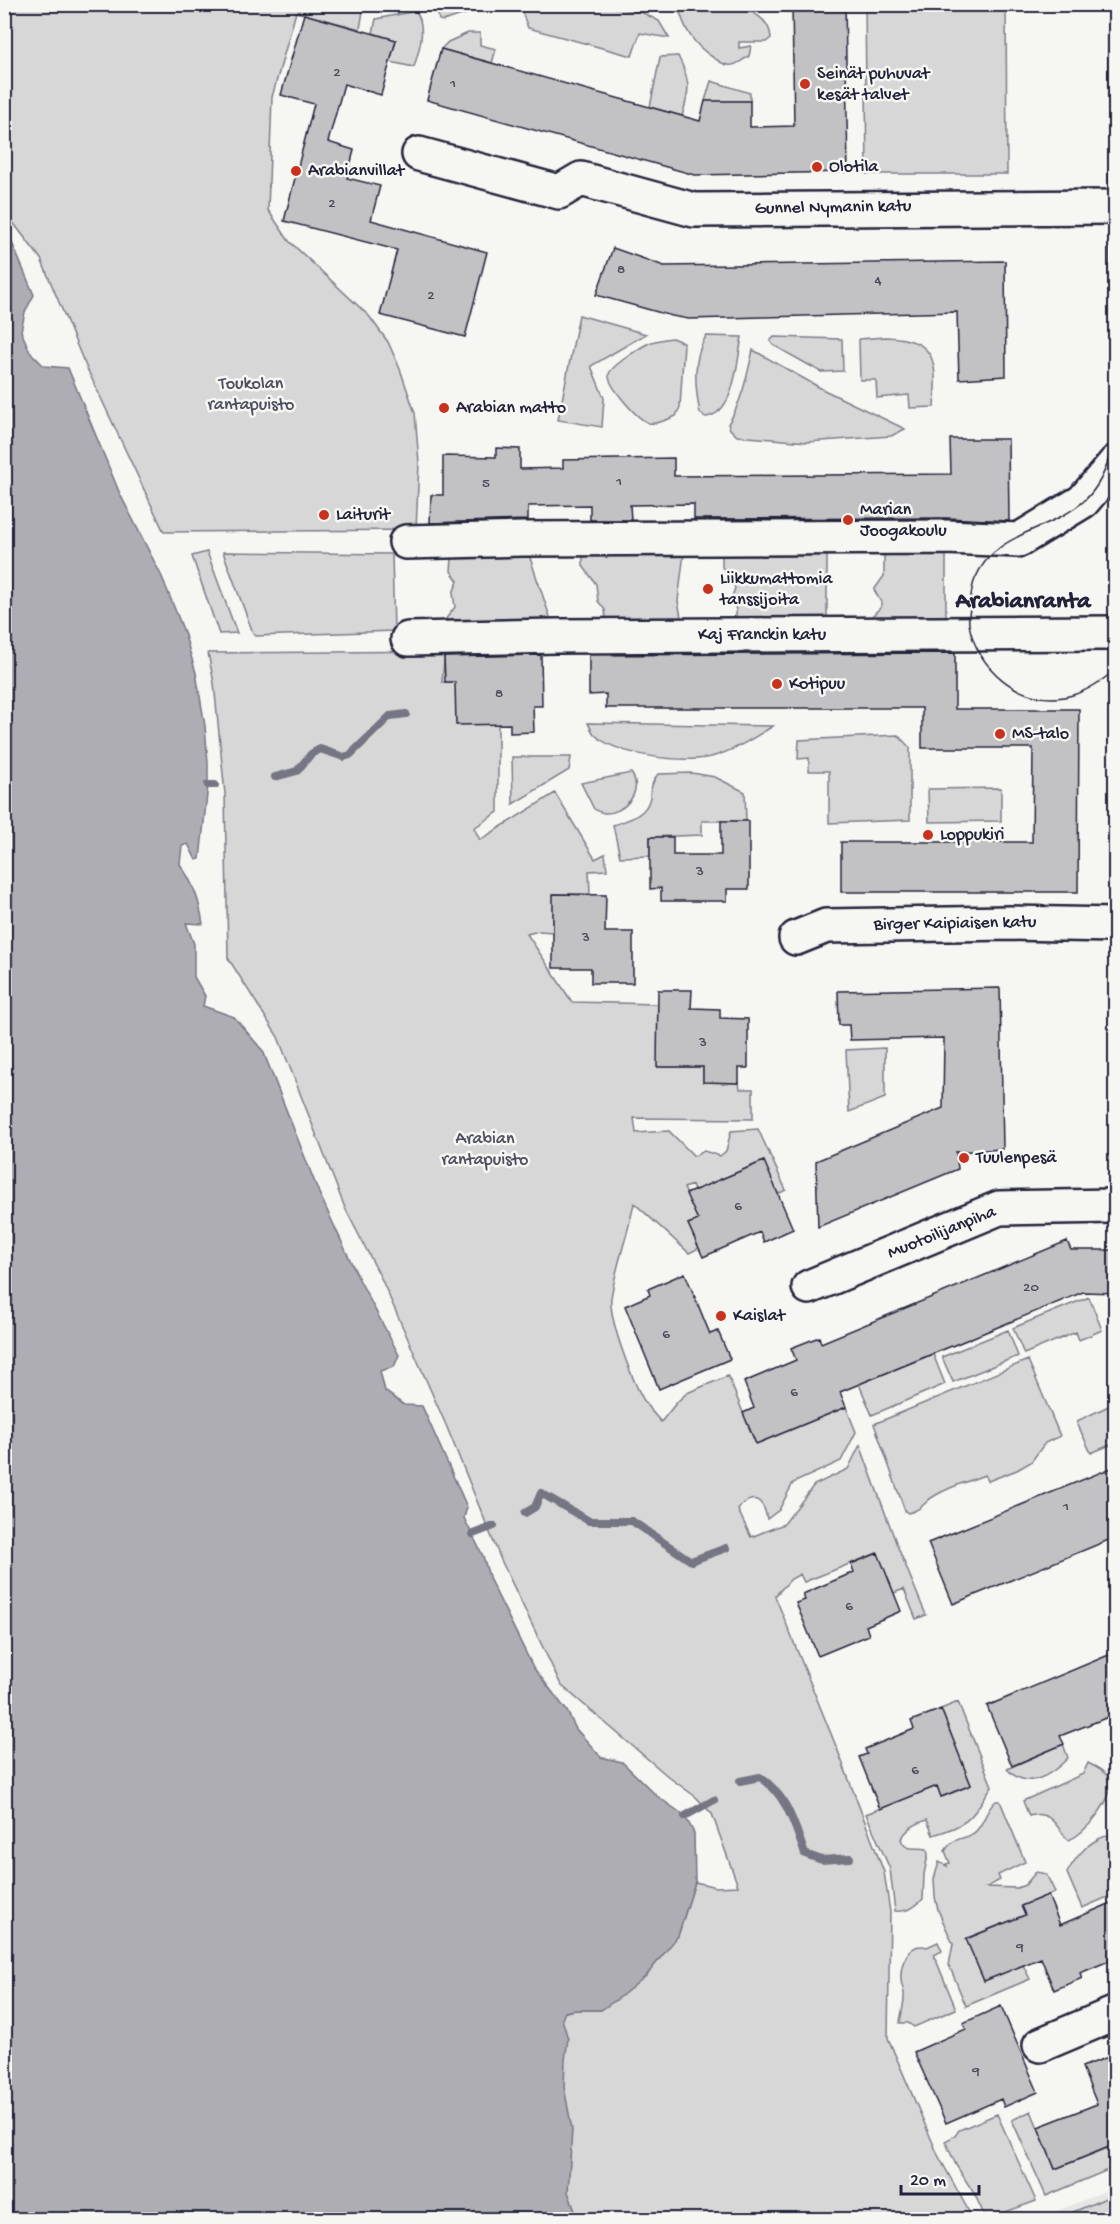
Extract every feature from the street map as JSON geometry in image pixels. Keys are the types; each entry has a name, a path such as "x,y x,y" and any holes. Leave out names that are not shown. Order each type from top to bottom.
{"street":[{"name":"Gunnel Nymanin katu","path":"418,154 559,192 581,179 694,210 1116,207"},
{"path":"406,542 523,539 935,537 1019,540 1083,501 1116,462"},
{"name":"Kaj Franckin katu","path":"408,639 780,634 1116,633"},
{"name":"Birger Kaipiaisen katu","path":"796,938 826,926 1010,923 1116,925"},
{"name":"Muotoilijanpiha","path":"809,1287 999,1208 1116,1206"},
{"path":"1040,2045 1116,2013"}],"shaded area":[{"path":"4,231 10,238 34,295 25,312 21,331 30,352 44,366 68,368 120,494 162,577 184,632 196,673 205,726 208,785 200,859 196,860 188,844 182,846 180,864 195,892 203,924 186,923 194,944 194,977 205,996 203,1006 234,1017 263,1051 319,1193 359,1279 399,1355 394,1367 380,1371 385,1391 404,1405 422,1406 467,1507 464,1518 483,1556 490,1580 533,1667 567,1711 576,1729 601,1757 622,1762 657,1796 685,1816 694,1833 695,1882 678,1936 646,1976 619,1998 601,2010 565,2012 562,2019 568,2039 564,2087 572,2130 568,2192 578,2219 5,2219"},
{"path":"1115,2187 1115,2219 1038,2219"}],"green space":[{"name":"Toukolan rantapuisto","path":"331,4 335,7 364,5 360,29 296,12 272,97 268,210 289,241 369,316 388,342 415,413 419,463 416,530 164,532 83,360 41,259 5,212 4,5"},
{"path":"445,5 480,5 481,9 443,21 439,20 437,12"},
{"path":"488,5 601,5 641,12 659,21 669,38 640,33 632,56 528,28 520,7"},
{"path":"678,5 720,5 748,11 759,17 767,26 771,38 766,42 739,42 739,48 751,46 749,56 739,63 725,64 700,48 695,42 686,29"},
{"path":"865,5 1006,5 1007,174 867,174"},
{"path":"416,11 422,32 414,67 390,62 396,40 373,33 376,19"},
{"path":"468,33 480,33 480,45 496,49 492,63 441,49 448,42"},
{"path":"678,56 688,86 682,116 650,107 660,57"},
{"path":"711,81 750,93 750,101 705,101"},
{"path":"579,315 646,334 591,366 604,398 602,427 558,420"},
{"path":"706,336 742,337 729,397 715,414 705,417 700,413 696,374 698,354"},
{"path":"774,337 842,339 843,371 821,372 773,345 770,341"},
{"path":"886,337 916,343 925,348 931,356 935,378 934,407 910,408 909,395 877,398 876,380 860,380 859,339"},
{"path":"672,338 684,343 680,407 676,416 649,423 624,402 613,386 609,374 620,362 645,345"},
{"path":"753,350 824,390 905,429 891,436 807,442 737,436 728,424 740,397"},
{"path":"207,552 237,633 219,634 192,556"},
{"path":"223,552 392,554 394,631 256,636"},
{"path":"722,552 827,552 827,627 736,627 736,610 732,597 735,588 732,579 722,567"},
{"path":"684,553 678,601 683,628 607,628 605,610 598,601 596,584 583,566 583,556"},
{"path":"884,554 946,554 946,627 869,619 881,607 881,602 874,590 884,576"},
{"path":"529,555 554,629 446,626 445,620 455,607 453,593 458,581 451,571 452,558"},
{"name":"Arabian rantapuisto","path":"445,651 442,682 455,682 498,724 498,812 474,828 480,840 555,793 595,859 605,854 607,870 589,871 590,894 554,894 553,932 539,931 527,934 572,1002 658,1004 658,1067 703,1067 703,1082 739,1083 740,1089 753,1089 753,1119 634,1118 636,1133 669,1131 694,1156 704,1151 720,1156 726,1151 731,1131 758,1129 786,1190 778,1194 763,1161 694,1191 692,1185 684,1188 698,1220 688,1224 699,1248 689,1253 634,1203 616,1274 611,1308 623,1352 635,1382 646,1404 661,1422 687,1393 728,1376 756,1444 846,1407 856,1432 841,1461 793,1483 779,1510 767,1519 763,1506 756,1500 746,1502 738,1510 751,1537 784,1524 814,1485 848,1469 860,1445 926,1615 916,1619 904,1589 894,1593 877,1553 804,1582 800,1574 791,1579 775,1596 884,1872 890,1912 888,2038 938,2155 973,2219 533,2219 512,2066 565,2012 601,2010 678,1936 695,1882 716,1887 738,1886 712,1814 696,1797 670,1778 561,1685 501,1560 446,1425 381,1278 345,1208 278,1037 228,958 225,794 214,683 208,653"},
{"path":"588,723 773,726 728,751 711,757 684,759 650,756 618,748 595,735"},
{"path":"898,735 910,748 910,820 829,823 829,771 809,771 809,758 798,759 799,740"},
{"path":"512,757 571,757 569,770 513,804"},
{"path":"631,773 635,780 634,794 625,806 611,813 594,809 581,783"},
{"path":"692,773 715,777 745,792 746,821 702,821 702,835 650,837 650,856 620,857 613,825 636,816 645,808 653,782 658,774"},
{"path":"1001,788 1001,821 929,822 928,789"},
{"path":"885,1048 885,1098 849,1112 846,1050"},
{"path":"1089,1297 1102,1330 1079,1340 1076,1332 1024,1354 1013,1328"},
{"path":"1008,1330 1018,1356 953,1382 942,1357"},
{"path":"933,1354 945,1384 872,1415 859,1384"},
{"path":"1028,1360 1060,1436 1045,1443 1031,1462 1017,1470 988,1481 985,1475 960,1484 932,1497 917,1509 908,1513 905,1511 874,1424"},
{"path":"1115,1403 1115,1443 1091,1453 1077,1423"},
{"path":"958,1702 992,1786 974,1813 963,1823 933,1835 927,1820 912,1827 904,1835 901,1839 909,1848 927,1849 923,1899 910,1909 895,1911 890,1869 866,1814 937,1786 942,1797 971,1785 941,1709"},
{"path":"1063,1744 1068,1758 1047,1775 1031,1780 1023,1779 1007,1769"},
{"path":"1088,1763 1101,1770 1110,1781 1108,1797 1090,1824 1068,1840 1052,1820 1042,1815 1029,1816 1023,1801 1083,1774"},
{"path":"996,1801 1000,1801 1025,1862 998,1875 1000,1880 987,1887 1017,1888 1025,1885 1036,1872 1046,1874 1055,1892 1022,1906 1025,1915 967,1938 984,1981 1023,1965 1030,1979 966,2006 949,1965 953,1944 938,1910 934,1879 939,1862 947,1866 946,1864 950,1863 945,1851 949,1845 973,1834"},
{"path":"1116,1835 1115,1894 1082,1908 1067,1873 1076,1859 1092,1843"},
{"path":"938,1942 942,1951 934,1955 956,2009 914,2027 908,2023 900,2023 904,2000 901,1979 904,1961 915,1947 927,1947"},
{"path":"1031,2111 1055,2169 1115,2145 1115,2167 1046,2196 1012,2120"},
{"path":"997,2114 1036,2201 986,2219 945,2141 955,2136 959,2130"},
{"path":"1113,2195 1115,2219 1073,2219 1071,2213"}],"building":[{"path":"792,4 845,4 848,172 695,175 427,100 441,49 700,121 705,101 750,101 750,127 794,126"},
{"path":"304,14 396,40 381,95 344,84 328,142 354,150 347,178 380,186 371,220 487,252 465,337 380,315 397,250 284,221 314,104 281,95"},
{"path":"613,248 664,266 1005,261 1006,376 959,379 957,312 689,319 596,295"},
{"path":"950,439 1008,439 1009,521 946,518 694,519 694,504 630,505 631,520 590,520 590,505 528,506 528,520 430,523 431,495 443,495 443,456 496,457 496,448 520,449 520,469 563,468 563,460 674,458 674,476 951,474"},
{"path":"955,653 955,709 1079,709 1078,892 841,892 841,842 1032,842 1033,748 922,748 922,708 606,708 606,694 589,695 589,655"},
{"path":"541,655 542,706 533,706 534,732 510,733 510,724 456,725 455,682 445,682 444,657"},
{"path":"721,821 749,821 749,889 727,889 727,901 661,901 661,888 650,889 650,837 673,837 673,855 721,855"},
{"path":"553,894 606,895 605,932 633,932 633,983 591,983 591,968 553,968"},
{"path":"1000,988 1003,1149 956,1152 958,1169 818,1227 816,1161 943,1108 944,1038 850,1040 849,1025 839,1025 838,991"},
{"path":"658,990 692,990 691,1008 720,1009 720,1018 748,1019 748,1068 739,1068 739,1083 703,1082 703,1067 657,1067"},
{"path":"764,1161 793,1229 764,1242 760,1232 703,1257 688,1224 698,1220 686,1194"},
{"path":"1067,1241 1071,1250 1116,1250 1116,1293 1083,1292 840,1392 846,1407 756,1444 743,1413 754,1408 744,1382 796,1360 791,1348 819,1337 821,1343"},
{"path":"685,1273 710,1334 718,1331 730,1359 659,1389 625,1306 650,1295 648,1289"},
{"path":"1116,1466 1116,1537 953,1604 928,1543"},
{"path":"878,1553 901,1611 866,1626 869,1635 818,1656 796,1603 805,1600 803,1594 854,1572 851,1564"},
{"path":"1116,1652 1116,1714 1060,1736 1064,1744 1012,1766 987,1706"},
{"path":"941,1709 971,1785 941,1797 937,1786 880,1809 859,1757 867,1754 865,1749 914,1729 911,1721"},
{"path":"1048,1895 1060,1925 1116,1901 1116,1958 1080,1973 1082,1978 1054,1990 1041,1958 984,1981 966,1939 1025,1915 1021,1906"},
{"path":"1001,2006 1038,2092 1004,2107 1001,2099 946,2123 914,2052 966,2029 963,2023"},
{"path":"1116,2054 1116,2147 1114,2145 1055,2169 1038,2127 1097,2104 1082,2067"}],"waterway":[{"path":"275,777 297,771 311,754 320,749 344,757 350,755 390,716 406,714"},
{"path":"208,785 215,785"},
{"path":"525,1513 535,1507 541,1493 589,1521 632,1521 691,1561 726,1548"},
{"path":"473,1534 494,1526"},
{"path":"740,1781 760,1777 777,1792 793,1821 805,1854 822,1860 850,1858"},
{"path":"685,1816 714,1800"}],"tram line":[{"path":"1108,4 1111,449 1102,477 1084,501 1055,520 1009,541 984,563 973,586 969,622 973,640 980,655 990,668 1002,680 1031,695 1047,698 1078,693 1092,687 1116,669"}],"place":[{"name":"Seinät puhuvat kesät talvet","path":"805,84"},
{"name":"Olotila","path":"817,167"},
{"name":"Arabianvillat","path":"296,171"},
{"name":"Arabian matto","path":"444,408"},
{"name":"Laiturit","path":"324,515"},
{"name":"Marian Joogakoulu","path":"848,520"},
{"name":"Liikkumattomia tanssijoita","path":"708,589"},
{"name":"Kotipuu","path":"777,684"},
{"name":"MS-talo","path":"1000,734"},
{"name":"Loppukiri","path":"928,835"},
{"name":"Tuulenpesä","path":"964,1158"},
{"name":"Kaislat","path":"721,1316"}],"district":[{"name":"Arabianranta","path":"1023,602"}]}
